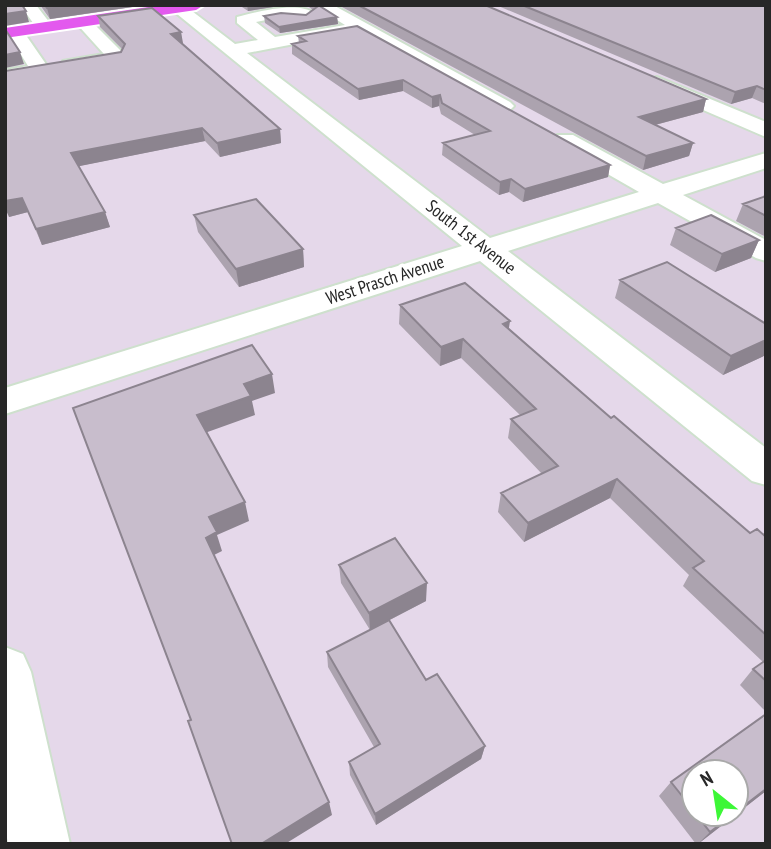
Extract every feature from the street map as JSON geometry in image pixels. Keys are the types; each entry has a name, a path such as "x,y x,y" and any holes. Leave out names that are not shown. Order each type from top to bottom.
{"main road":[{"path":"10,32 83,22 199,13"}],"street":[{"path":"28,5 45,27"},
{"path":"199,13 272,5"},
{"path":"308,8 338,32"},
{"path":"272,43 243,20 308,8 361,27 516,114"},
{"name":"South 1st Avenue","path":"199,13 232,50 766,470"},
{"path":"5,76 117,57 83,22"},
{"path":"232,50 361,27"},
{"path":"10,32 40,70"},
{"path":"639,76 766,130"},
{"path":"540,127 766,252"},
{"name":"West Prasch Avenue","path":"5,401 766,160"},
{"path":"5,672 39,844"}],"building":[{"path":"5,5 22,5 26,11 5,14"},
{"path":"45,5 66,5 47,8"},
{"path":"315,5 337,17 279,27 264,16 281,13 306,15 317,7"},
{"path":"358,5 485,5 706,99 639,117 693,143 646,156"},
{"path":"522,5 766,5 766,90 757,86 735,92"},
{"path":"152,8 181,32 171,34 280,129 217,143 202,128 71,153 105,212 36,229 22,198 5,201 5,71 121,52 125,44 98,16"},
{"path":"357,26 610,165 525,189 511,179 500,182 443,143 490,131 442,103 440,95 432,97 403,80 358,89 292,44 306,41 298,36"},
{"path":"5,29 20,52 5,55"},
{"path":"766,196 766,216 743,204"},
{"path":"256,199 303,249 236,269 194,215"},
{"path":"711,215 759,240 722,254 676,228"},
{"path":"667,262 766,324 766,340 731,356 620,280"},
{"path":"465,283 510,321 503,324 611,418 614,416 750,533 757,529 766,537 766,635 693,568 704,561 617,479 528,523 501,493 558,466 511,419 536,409 463,339 441,347 400,305"},
{"path":"252,345 272,374 244,384 251,396 197,415 245,502 209,517 217,532 206,538 329,802 261,844 232,844 188,721 191,720 73,408"},
{"path":"395,538 427,583 369,613 339,565"},
{"path":"389,620 426,680 437,674 485,746 375,814 349,762 380,744 327,652"},
{"path":"766,660 766,681 753,669"},
{"path":"766,714 766,789 750,801 750,758 705,758"},
{"path":"680,776 680,793 671,782"}]}
